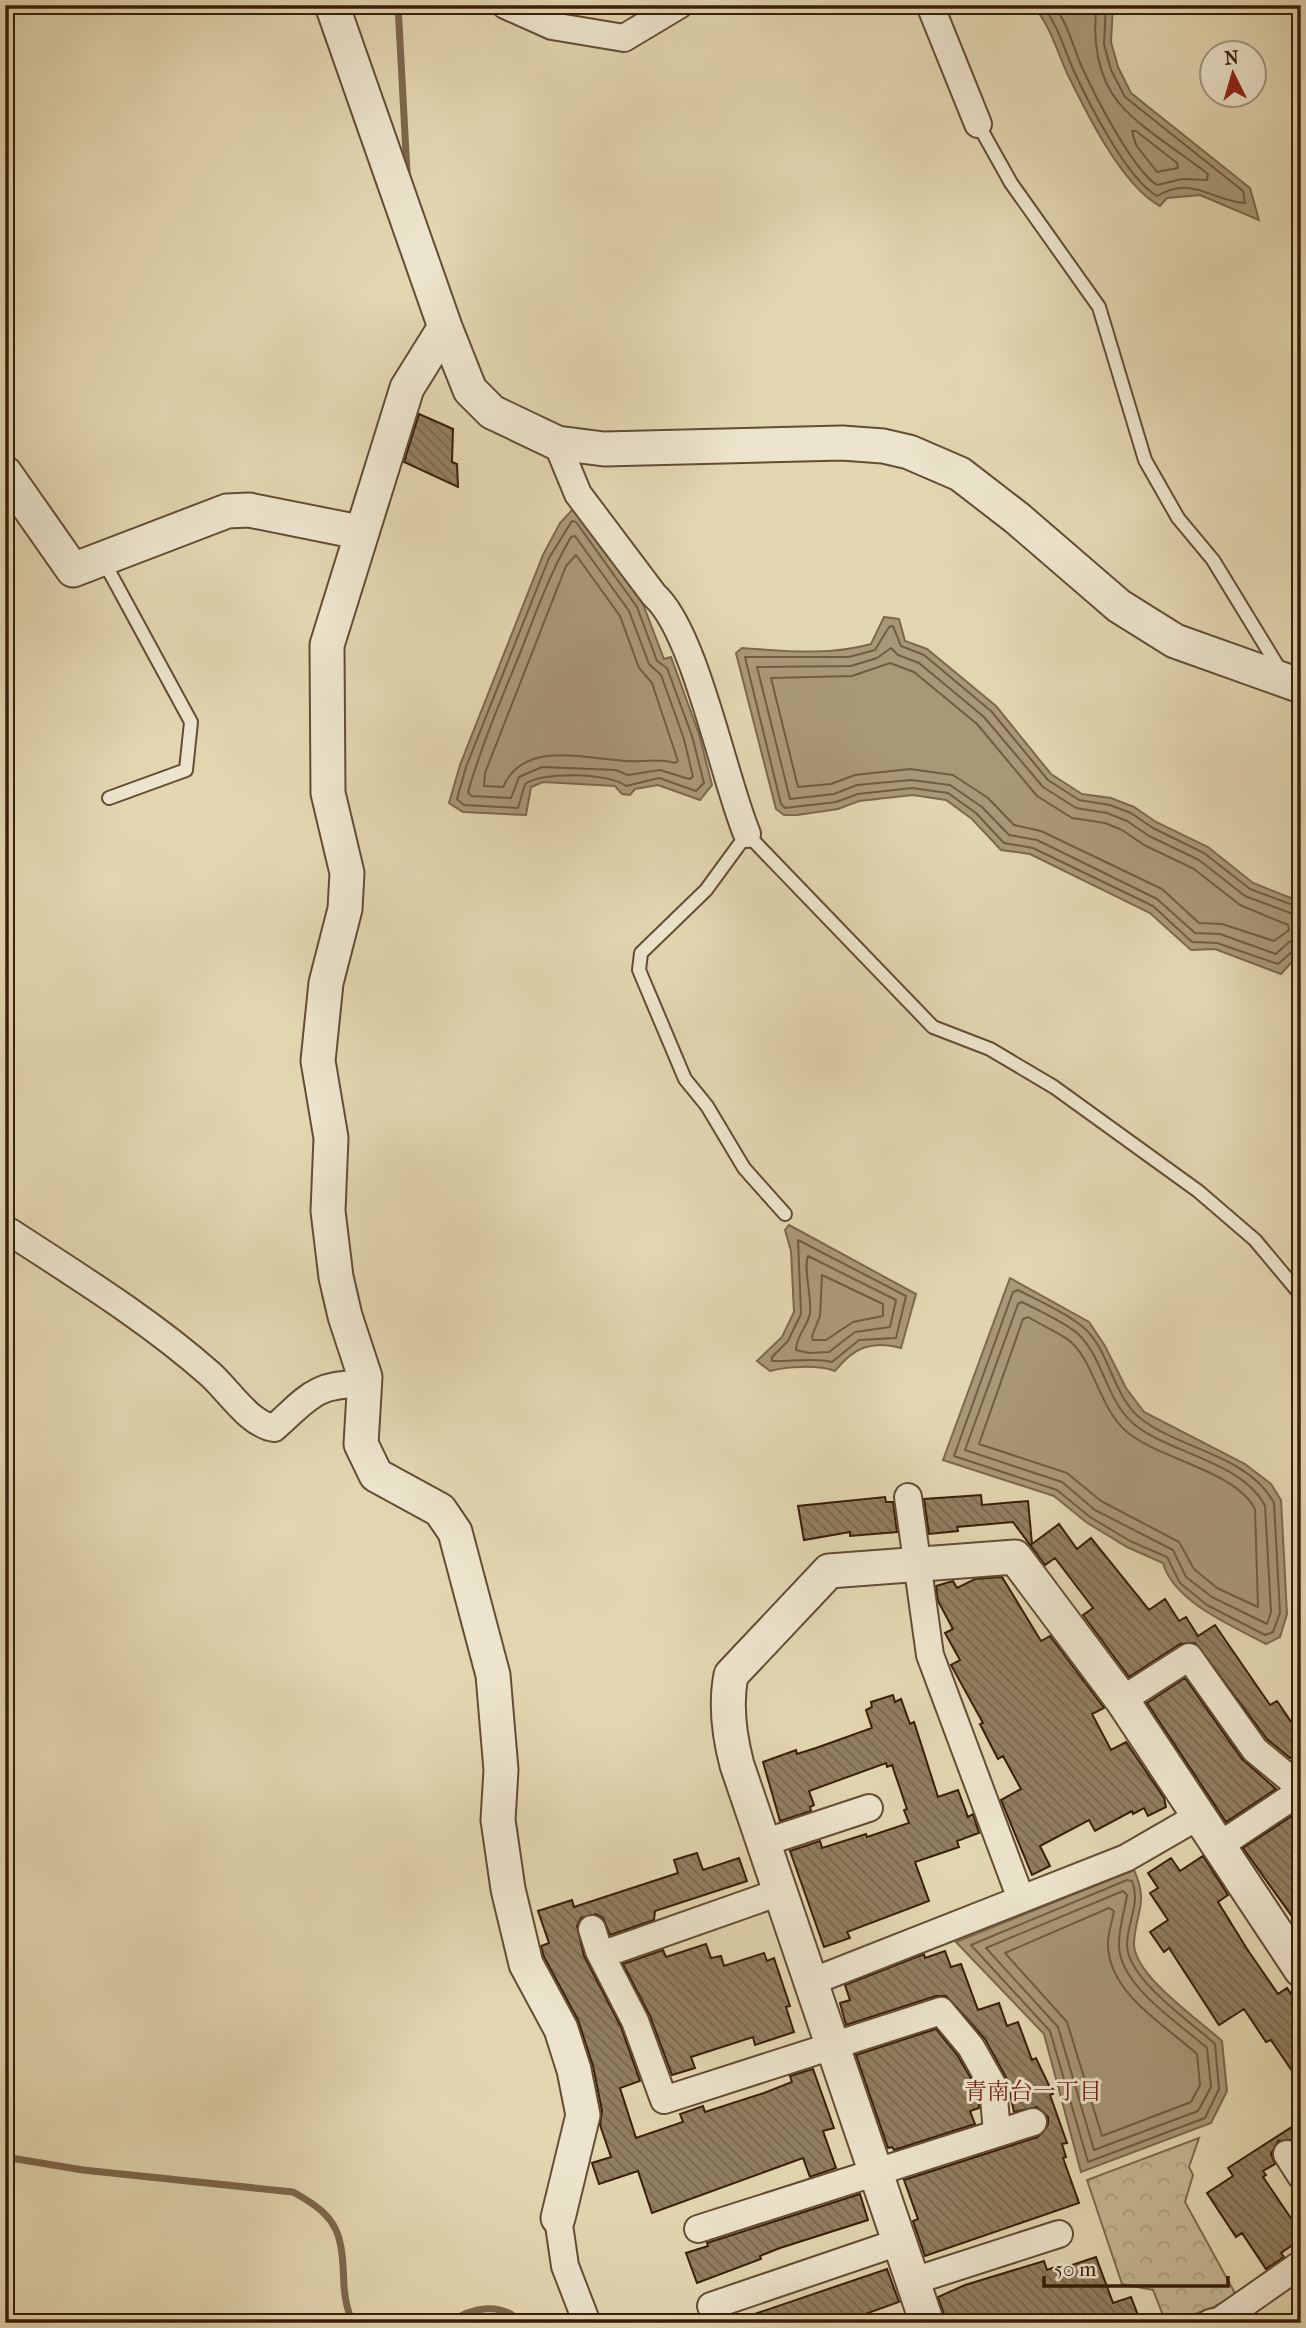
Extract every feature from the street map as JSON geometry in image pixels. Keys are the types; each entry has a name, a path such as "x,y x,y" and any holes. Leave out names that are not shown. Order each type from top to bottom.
{"street":[{"path":"332,5 445,327 470,390 492,412 557,443 604,449 842,443 883,446 909,452 960,474 1017,518 1119,606 1175,641 1293,683"},
{"path":"505,5 552,26 624,38 679,5"},
{"path":"930,5 978,124"},
{"path":"445,327 407,387 359,532 327,645 328,793 347,873 345,909 326,983 318,1061 331,1138 328,1211 336,1277 364,1384 361,1444 376,1475 440,1510 455,1532 488,1653 493,1675 501,1770 498,1820 508,1889 526,1964 561,2029 575,2070 583,2115 558,2218 565,2266 587,2323"},
{"path":"557,443 578,494 654,595 668,608 697,681 747,834"},
{"path":"5,473 74,570 227,511 249,510 359,532"},
{"path":"5,1232 10,1232 144,1320 211,1375 262,1426 274,1428 319,1389 335,1383 364,1384"},
{"path":"908,1497 930,1655 1021,1899"},
{"path":"927,2323 763,1843 729,1733 728,1694 732,1675 829,1571 1015,1556 1122,1700 1197,1817 1301,1970"},
{"path":"1122,1700 1189,1657 1255,1750 1301,1790 1217,1847"},
{"path":"763,1843 869,1808"},
{"path":"811,1982 1126,1858 1197,1817"},
{"path":"601,1955 780,1892"},
{"path":"592,1929 601,1955 635,2021 664,2100 941,2011 971,2047 993,2086 997,2133"},
{"path":"698,2229 1033,2122"},
{"path":"913,2281 1059,2234"},
{"path":"711,2306 899,2242"},
{"path":"1210,2323 1221,2320 1301,2264"}],"lane":[{"path":"978,124 1012,183 1099,307 1145,460 1178,518 1213,560 1293,683"},
{"path":"102,560 191,722 186,769 109,798"},
{"path":"785,1214 744,1168 707,1105 685,1079 639,970 641,953 706,890 747,834 933,1027 990,1049 1054,1087 1198,1191 1255,1240 1301,1295"}],"green space":[{"path":"1199,2138 1189,2167 1193,2175 1185,2202 1236,2295 1210,2309 1166,2323 1153,2290 1122,2284 1087,2180"}],"water":[{"path":"1033,5 1113,5 1111,42 1118,67 1131,93 1250,188 1259,220 1200,195 1167,198 1160,206 1146,196 1106,147 1067,73 1048,29"},
{"path":"575,507 643,604 664,659 671,657 699,734 712,785 700,800 658,785 635,789 630,795 622,794 615,786 543,782 531,787 526,815 463,812 449,803 460,765 543,555 560,523"},
{"path":"884,617 899,619 905,641 927,649 996,706 1051,774 1082,794 1111,798 1134,807 1156,822 1208,847 1253,883 1301,902 1301,952 1281,974 1215,949 1191,950 1150,913 1030,854 1001,850 972,819 946,800 913,795 859,801 838,809 797,815 784,815 776,809 736,653 742,648 823,651 855,648 871,644"},
{"path":"789,1225 916,1294 901,1348 881,1345 864,1347 849,1356 835,1371 803,1367 770,1371 757,1361 782,1337 794,1312 791,1251 785,1230"},
{"path":"1010,1278 1089,1322 1105,1346 1126,1388 1144,1412 1245,1464 1271,1484 1281,1500 1287,1614 1280,1637 1266,1644 1206,1611 1179,1589 1169,1577 1163,1563 1127,1547 1086,1522 1054,1496 943,1460"},
{"path":"1134,1870 1141,1891 1134,1943 1137,1956 1155,1983 1222,2041 1227,2091 1211,2123 1081,2172 1044,2034 956,1942"}],"building":[{"path":"419,414 453,429 452,462 457,464 458,487 404,462"},
{"path":"981,1495 982,1505 1028,1501 1032,1544 1059,1524 1077,1549 1091,1538 1149,1610 1165,1599 1179,1621 1186,1617 1198,1636 1215,1625 1270,1705 1277,1701 1292,1723 1301,1717 1301,1751 1290,1758 1267,1739 1195,1643 1180,1644 1129,1677 1083,1615 1093,1608 1055,1558 1045,1565 1013,1522 957,1527 958,1531 929,1534 924,1499"},
{"path":"885,1497 886,1502 893,1502 897,1532 850,1536 850,1532 804,1540 798,1506"},
{"path":"1002,1577 1041,1641 1050,1636 1104,1708 1092,1714 1111,1750 1126,1742 1164,1798 1166,1807 1148,1816 1144,1808 1133,1814 1132,1811 1095,1831 1089,1820 1040,1846 1050,1866 1032,1875 1001,1800 1021,1789 1003,1756 998,1759 980,1724 983,1723 951,1665 960,1660 945,1633 953,1629 938,1601 936,1586 953,1581 957,1588 975,1579"},
{"path":"1185,1678 1242,1759 1276,1789 1226,1822 1147,1703"},
{"path":"893,1695 895,1702 901,1699 910,1724 914,1722 938,1797 958,1790 968,1817 973,1814 979,1833 957,1841 959,1847 915,1862 929,1901 847,1932 850,1938 824,1947 790,1851 820,1841 822,1848 909,1823 904,1810 907,1809 892,1765 887,1767 886,1763 809,1791 814,1805 810,1807 811,1811 780,1821 763,1762 796,1750 797,1754 872,1728 866,1710 872,1707 871,1702"},
{"path":"1301,1810 1301,1929 1243,1848"},
{"path":"697,1853 703,1870 739,1858 747,1881 655,1911 654,1920 610,1935 603,1918 596,1914 581,1918 577,1926 584,1956 621,2027 640,2081 620,2088 636,2138 683,2122 680,2114 703,2106 705,2112 764,2093 792,2082 790,2076 813,2069 834,2128 823,2131 836,2168 810,2177 803,2158 652,2213 638,2171 599,2184 592,2163 611,2157 600,2125 602,2111 593,2066 578,2020 544,1957 541,1946 549,1943 538,1911 572,1900 574,1907 678,1873 674,1860"},
{"path":"1203,1856 1228,1895 1218,1902 1247,1949 1278,1994 1287,1988 1301,2009 1301,2019 1293,2025 1301,2037 1301,2084 1271,2040 1266,2042 1244,2009 1219,2025 1169,1948 1164,1952 1150,1932 1168,1920 1150,1893 1158,1888 1148,1873 1171,1858 1180,1871"},
{"path":"706,1944 711,1958 721,1956 724,1966 764,1953 767,1961 774,1958 790,2006 786,2007 794,2032 755,2045 753,2037 691,2057 695,2068 672,2075 650,2016 623,1964 663,1950 666,1957"},
{"path":"945,1951 951,1967 961,1964 978,2010 999,2003 1007,2026 1018,2022 1032,2060 1036,2058 1053,2094 1050,2095 1067,2143 1062,2144 1066,2157 1063,2158 1079,2203 925,2256 913,2221 918,2219 904,2180 1038,2137 1048,2125 1048,2117 1037,2107 1014,2112 1007,2079 985,2039 946,1996 936,1996 846,2025 840,2003 850,2000 845,1985 924,1954 925,1958"},
{"path":"936,2029 958,2056 978,2091 979,2108 970,2111 975,2124 894,2150 892,2147 888,2148 856,2055"},
{"path":"1301,2121 1301,2146 1294,2140 1278,2141 1271,2154 1275,2164 1263,2171 1266,2175 1263,2177 1301,2233 1301,2239 1281,2253 1284,2257 1266,2269 1242,2233 1236,2237 1207,2193 1233,2176 1228,2168"},
{"path":"860,2194 868,2220 780,2248 760,2256 761,2259 697,2283 686,2253 708,2246 707,2243"},
{"path":"1096,2257 1113,2303 1131,2297 1141,2323 947,2323 938,2297 965,2285 1044,2261 1047,2270 1055,2267 1057,2270"},
{"path":"887,2269 899,2302 840,2323 741,2323 740,2319"}],"waterway":[{"path":"398,5 407,172"},
{"path":"5,2157 83,2170 293,2192 321,2210 336,2230 342,2253 346,2300 354,2323"},
{"path":"450,2323 467,2313 486,2309 505,2311 521,2323"}],"district":[{"name":"青南台一丁目","path":"1033,2091"}]}
